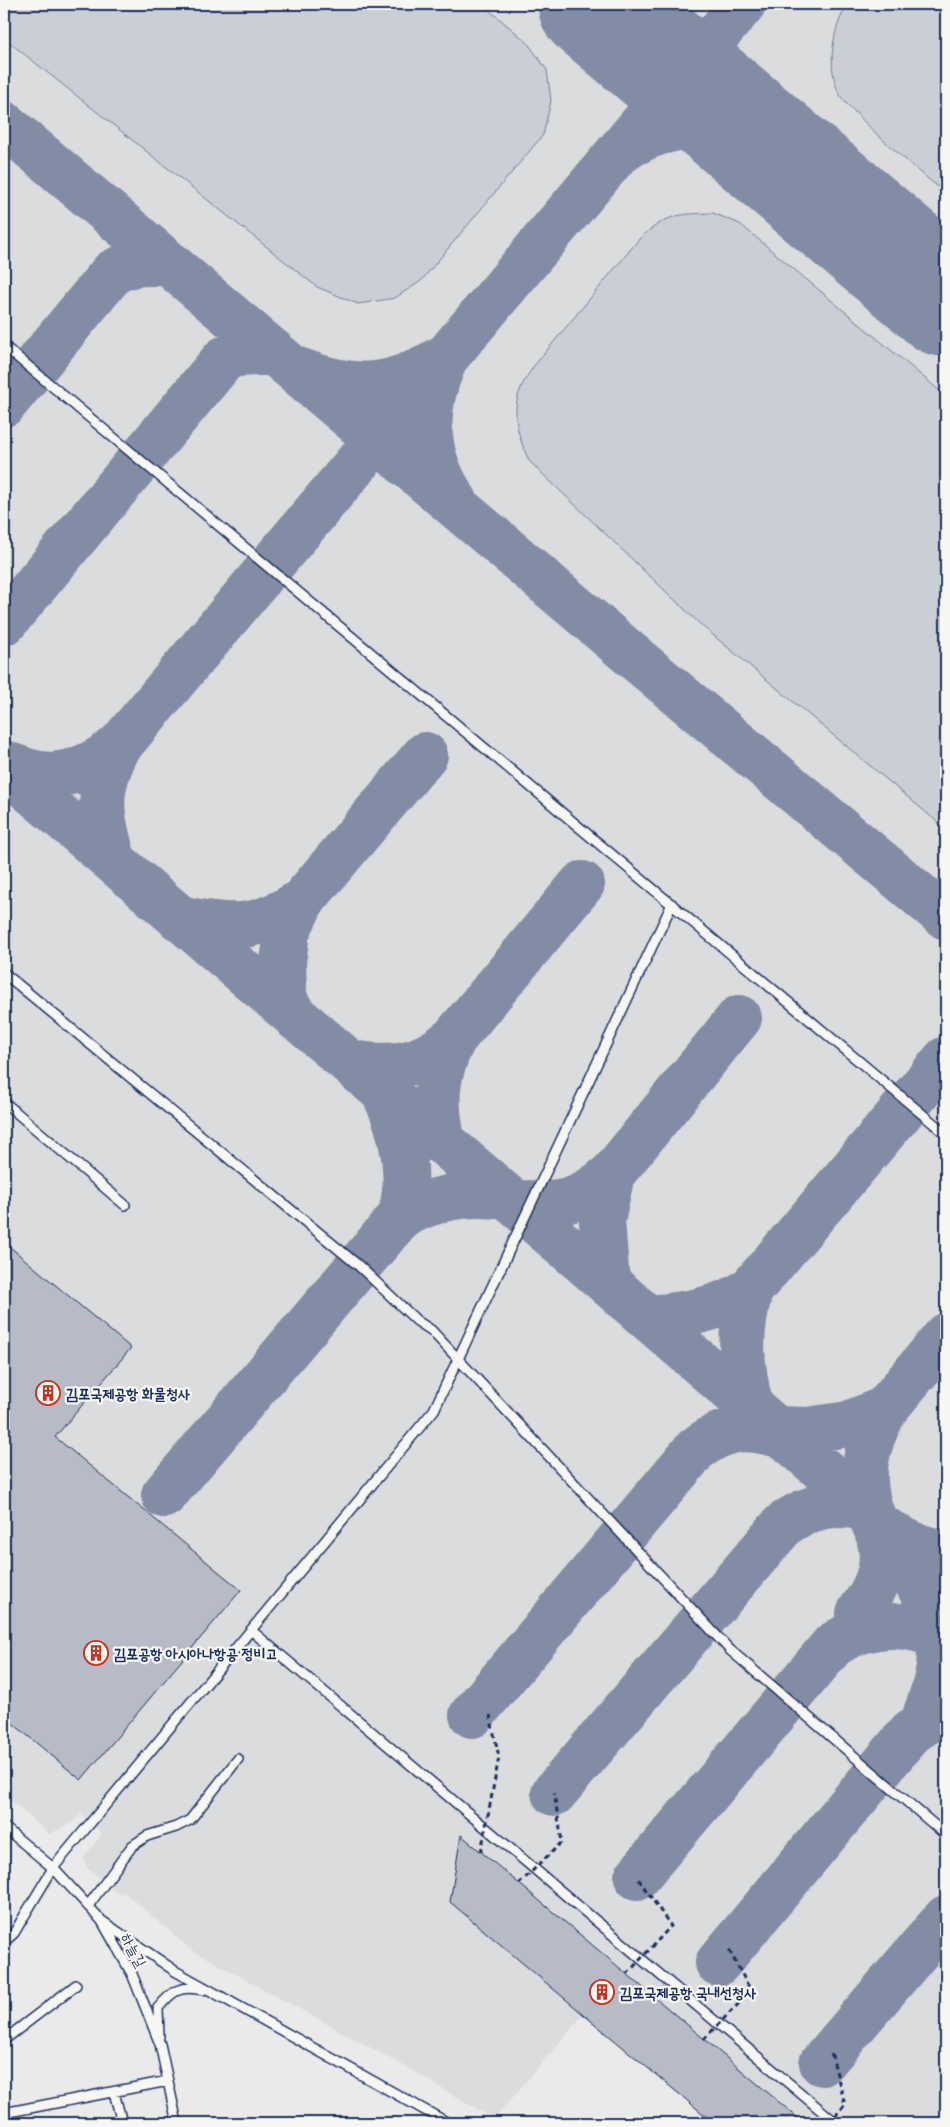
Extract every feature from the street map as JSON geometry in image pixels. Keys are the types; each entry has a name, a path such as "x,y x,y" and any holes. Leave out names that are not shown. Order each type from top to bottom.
{"lane":[{"path":"4,346 946,1134"},
{"path":"4,1942 14,1933 53,1868 432,1414 672,904"},
{"path":"4,974 359,1266 417,1320 431,1330 730,1650 946,1835"},
{"path":"4,1102 125,1205"},
{"path":"252,1631 836,2123"},
{"path":"88,1906 132,1846 147,1836 176,1827 190,1820 238,1759"},
{"name":"하늘길","path":"4,1827 53,1868 102,1921 132,1974 160,2044 177,2123"},
{"path":"102,1921 175,1971 448,2123"},
{"path":"4,2040 76,1985"},
{"path":"160,2044 158,2008 169,1994 188,1987 213,1993"},
{"path":"8,2112 168,2080"},
{"path":"114,2092 122,2123"}],"path":[{"path":"481,1852 499,1757 490,1715"},
{"path":"519,1884 562,1842 554,1793"},
{"path":"627,1974 670,1926 637,1877"},
{"path":"704,2039 752,1991 729,1950"},
{"path":"830,2123 845,2105 831,2052"}],"shaded area":[{"path":"4,4 946,4 946,2123 714,2123 583,2015 494,2119 406,2067 190,1949 123,1891 120,1894 88,1869 84,1861 85,1856 102,1834 81,1813 74,1821 50,1834 4,1795"},
{"path":"4,4 482,4 527,42 547,70 551,101 543,135 421,281 395,298 358,304 317,287 4,38"},
{"path":"848,4 946,4 946,194 876,134 840,95 833,73 833,48 838,25"},
{"path":"713,213 740,224 946,396 946,829 702,626 529,461 522,444 517,425 516,406 522,385 533,367 640,238 658,224 674,217"}],"building":[{"name":"김포공항 아시아나항공 정비고","path":"4,1242 131,1348 55,1437 241,1590 81,1780 4,1716"},
{"name":"김포국제공항 국내선청사","path":"461,1835 804,2123 714,2123 583,2014 450,1902"}],"taxiway":[{"path":"4,763 36,773 62,774 83,768 119,746 743,4"},
{"path":"4,124 641,663 946,917"},
{"path":"620,152 646,137 661,132 676,128 706,126 735,132 759,144 782,160"},
{"path":"4,404 113,272 127,266 141,264 170,264"},
{"path":"4,623 224,359 236,354 274,352"},
{"path":"301,371 338,382 371,384 404,377 439,360"},
{"path":"443,364 432,400 430,434 432,451 438,468 455,501"},
{"path":"114,862 105,831 102,803 106,776 119,746"},
{"path":"179,918 213,924 242,925 271,918 302,901 425,755"},
{"path":"4,768 581,1260 850,1493 881,1527 907,1564 946,1636"},
{"path":"350,1063 379,1066 405,1064 429,1055 454,1038 582,884"},
{"path":"297,1019 286,1003 283,962 287,932 302,901"},
{"path":"514,1203 543,1203 566,1200 588,1192 600,1184 612,1174 739,1018"},
{"path":"443,1143 438,1115 438,1089 443,1064 454,1038"},
{"path":"648,1318 714,1307 750,1290 946,1059"},
{"path":"384,1093 396,1122 404,1154 404,1202 400,1217"},
{"path":"607,1282 602,1221 612,1174"},
{"path":"164,1495 400,1217 426,1204 452,1197 478,1195 507,1197"},
{"path":"750,1290 744,1320 742,1348 744,1375 750,1405"},
{"path":"778,1429 808,1430 848,1424 885,1409 946,1336"},
{"path":"874,1520 866,1491 866,1463 872,1437 885,1409"},
{"path":"472,1715 696,1449 729,1431 750,1429 786,1437"},
{"path":"554,1793 784,1524 812,1509 832,1505 864,1508"},
{"path":"859,1613 873,1590 881,1568 881,1544 872,1519"},
{"path":"881,1527 912,1544 929,1550 946,1552"},
{"path":"926,1713 934,1690 940,1658 939,1623"},
{"path":"637,1877 833,1645 860,1631 889,1626 918,1629 946,1641"},
{"path":"718,1963 911,1732 932,1718 946,1714"},
{"path":"822,2063 946,1918"}],"runway":[{"path":"596,4 946,299"}],"place":[{"name":"김포국제공항 화물청사","path":"48,1393"},
{"name":"김포공항 아시아나항공 정비고","path":"96,1653"},
{"name":"김포국제공항 국내선청사","path":"602,1992"}]}
